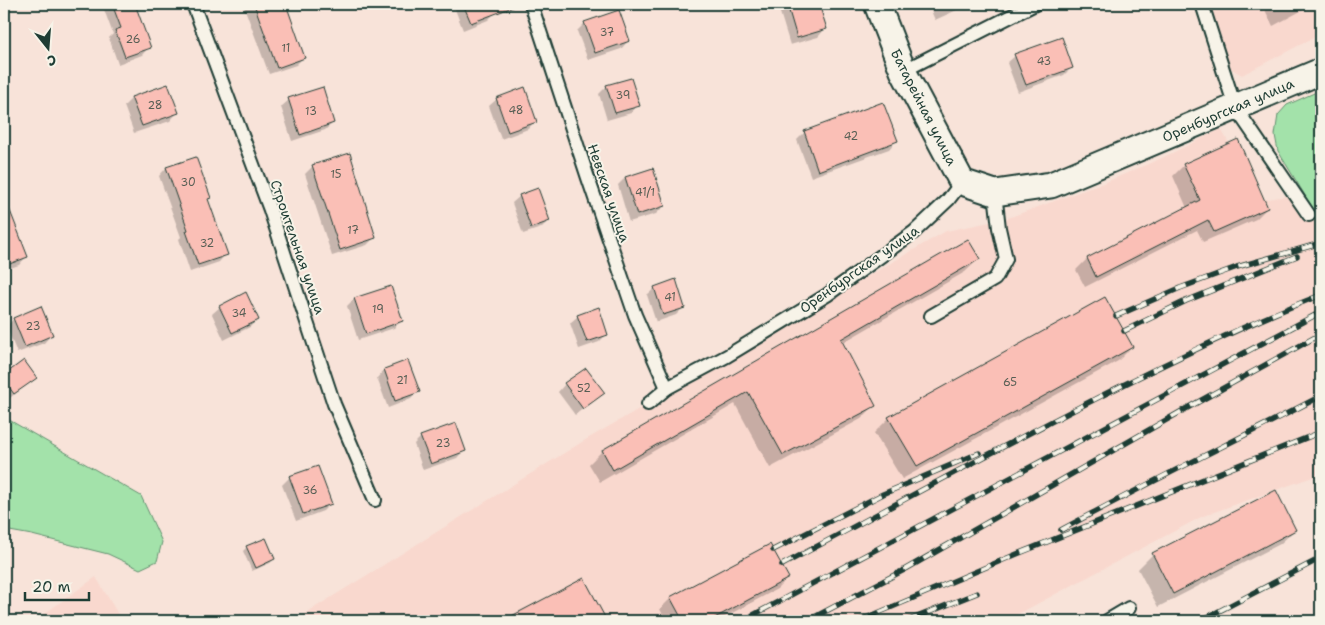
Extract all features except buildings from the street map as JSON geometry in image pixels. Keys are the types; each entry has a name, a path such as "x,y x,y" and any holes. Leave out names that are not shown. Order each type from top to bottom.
{"street":[{"name":"Батарейная улица","path":"877,4 903,71 962,182"},
{"name":"Оренбургская улица","path":"962,182 995,193 1051,184 1321,71"}],"lane":[{"name":"Строительная улица","path":"193,4 270,210 334,404 375,500"},
{"name":"Невская улица","path":"532,4 588,178 635,315 667,388"},
{"path":"903,71 1035,4"},
{"path":"1202,4 1235,107 1308,215"},
{"name":"Оренбургская улица","path":"648,404 667,388 727,356 827,294 914,232 948,200 962,182"},
{"path":"931,316 995,279 1006,259 999,228 995,193"},
{"path":"1107,621 1129,608"}],"shaded area":[{"path":"1199,4 1321,4 1321,34 1242,75 1218,61"},
{"path":"1221,129 1261,200 1321,191 1321,474 1203,516 1005,621 293,621 582,442 946,231 1005,219 1106,182 1162,158"},
{"path":"96,577 122,621 34,621"}],"green space":[{"path":"1321,90 1321,215 1312,207 1278,151 1275,135 1278,115 1287,105"},
{"path":"4,417 141,496 162,542 157,561 140,569 108,554 4,530"}],"railway":[{"path":"1116,316 1180,288 1237,267 1321,243"},
{"path":"1124,331 1186,301 1297,256"},
{"path":"782,565 1121,386 1220,338 1321,295"},
{"path":"742,621 1321,312"},
{"path":"807,621 904,570 1321,334"},
{"path":"1061,530 1321,396"},
{"path":"859,621 1017,554 1321,432"},
{"path":"773,550 883,494 979,453"},
{"path":"1200,621 1321,558"},
{"path":"907,621 977,593"}]}
